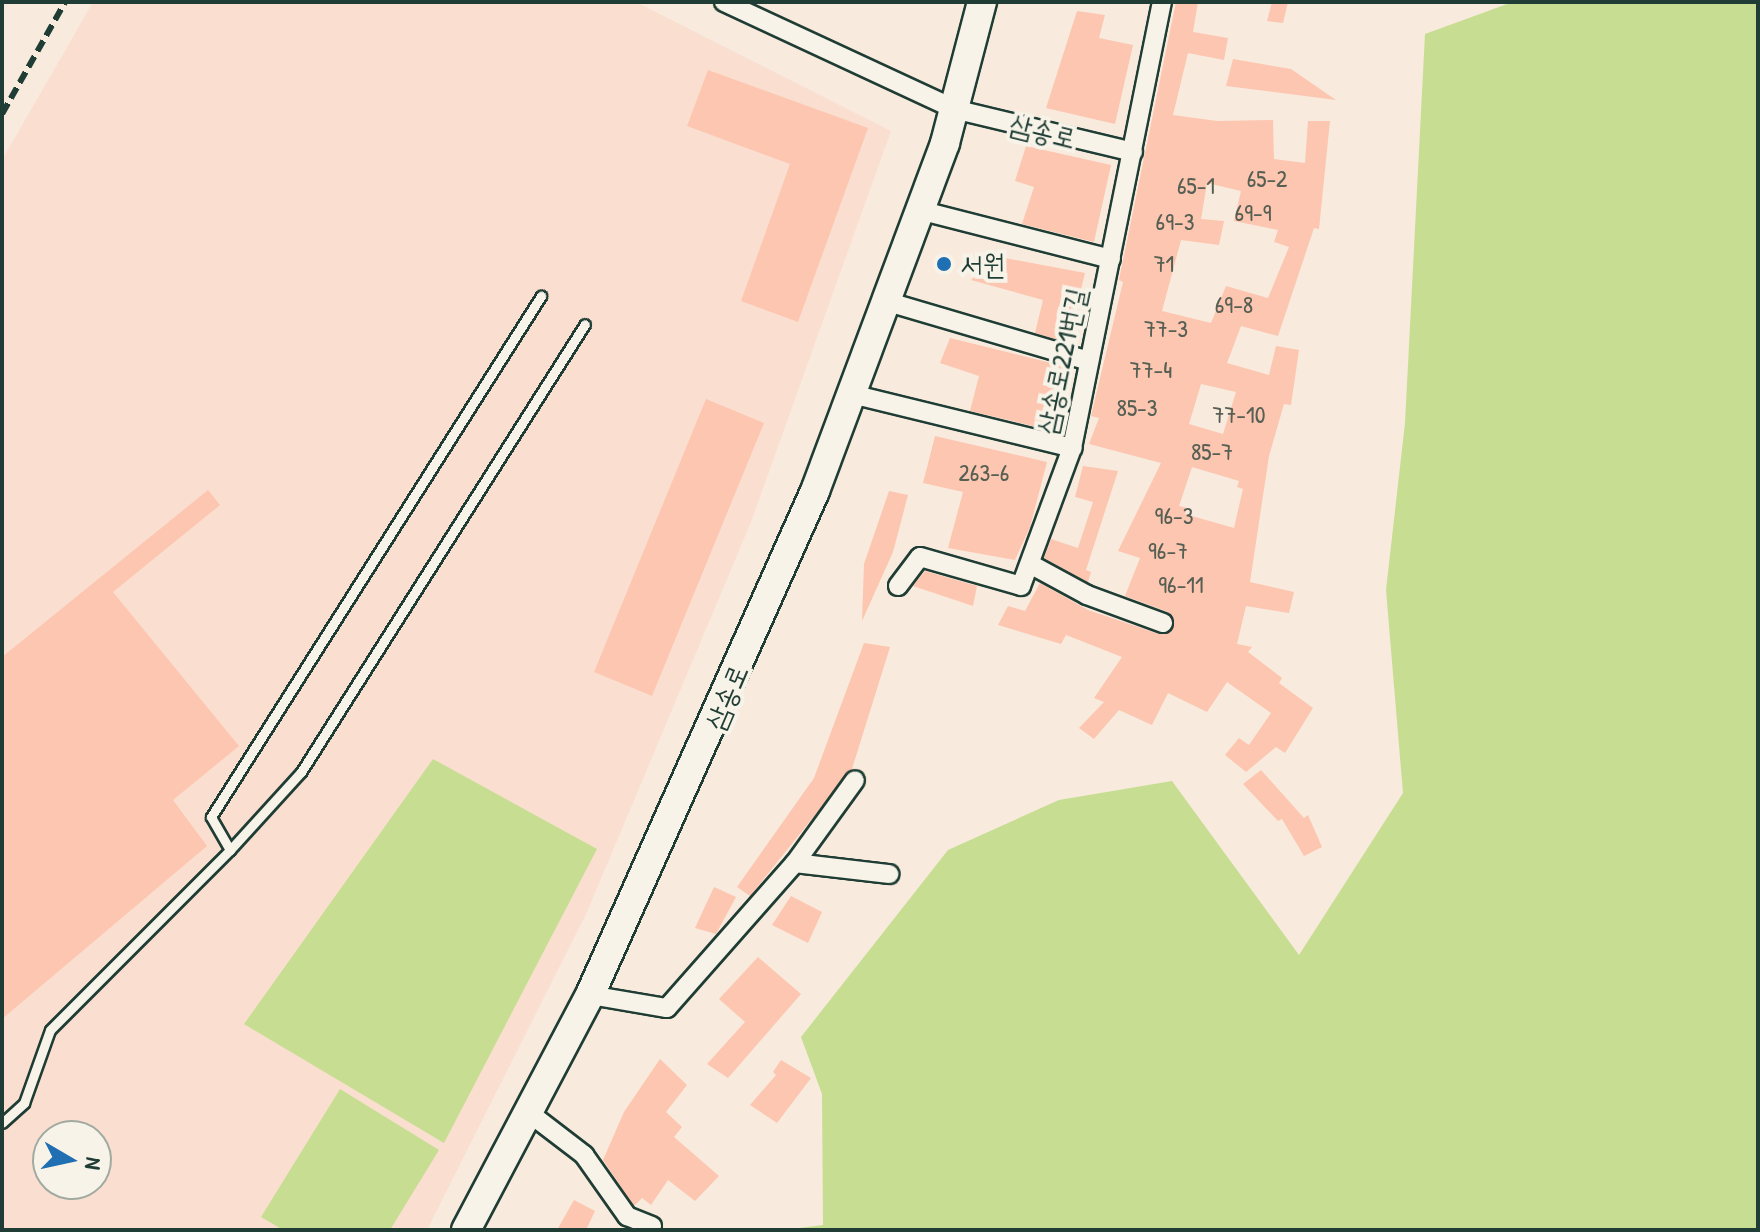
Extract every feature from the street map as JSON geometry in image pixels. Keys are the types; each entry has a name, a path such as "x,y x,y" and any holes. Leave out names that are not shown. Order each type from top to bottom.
{"main road":[{"name":"삼송로","path":"466,1230 590,995 718,716 851,394 954,109 982,2"}],"street":[{"path":"724,2 954,109"},
{"name":"삼송로221번길","path":"1030,564 1072,448 1162,2"},
{"name":"삼송로","path":"954,109 1133,152"},
{"path":"919,210 1111,259"},
{"path":"885,301 1089,361"},
{"path":"851,394 1072,448"},
{"path":"898,586 920,557 1021,586 1030,564 1087,595 1163,623"},
{"path":"590,995 667,1008 795,863 855,780"},
{"path":"795,863 889,874"},
{"path":"528,1112 584,1155 627,1216 652,1226"}],"lane":[{"path":"230,850 211,817 541,296"},
{"path":"2,1123 24,1103 50,1030 230,850 301,772 585,324"}],"shaded area":[{"path":"93,2 636,2 891,131 751,522 587,912 427,1230 2,1230 2,160"}],"green space":[{"path":"1758,2 1758,1230 784,1230 823,1225 822,1094 801,1037 948,850 1059,800 1172,781 1299,955 1403,793 1386,590 1405,423 1425,34 1510,3"},
{"path":"433,759 597,849 444,1143 244,1024"},
{"path":"340,1089 439,1150 390,1230 283,1230 261,1217"}],"building":[{"path":"1176,2 1198,2 1193,32 1228,38 1224,60 1188,53 1173,115 1217,121 1273,120 1274,159 1305,163 1308,121 1330,121 1319,229 1314,228 1278,336 1241,326 1227,363 1269,375 1276,346 1299,350 1291,405 1284,404 1269,456 1250,582 1294,592 1289,613 1246,606 1237,644 1252,647 1248,652 1282,678 1279,683 1313,708 1285,753 1276,747 1246,772 1225,755 1239,738 1249,745 1271,713 1227,682 1207,712 1168,693 1152,725 1119,710 1094,739 1079,728 1104,702 1094,698 1122,657 1066,635 1061,644 998,625 1008,606 1025,611 1040,583 1088,610 1159,634 1174,626 1168,612 1125,596 1140,558 1118,551 1161,463 1089,444 1099,418 1091,416 1123,282 1119,280","holes":["1207,183 1241,191 1234,221 1278,230 1274,242 1289,247 1268,298 1226,286 1211,323 1162,311 1181,240 1219,245 1224,221 1201,219","1201,384 1236,392 1223,434 1189,424","1192,467 1239,481 1237,487 1243,489 1234,528 1185,514 1187,508 1179,506"]},
{"path":"1272,2 1288,2 1283,23 1267,21"},
{"path":"1077,11 1105,15 1099,38 1133,45 1115,124 1046,108"},
{"path":"1233,59 1291,69 1336,100 1226,86"},
{"path":"708,70 868,128 798,322 741,301 790,164 687,126"},
{"path":"1026,146 1111,165 1094,242 1022,224 1034,187 1015,181"},
{"path":"994,256 1085,273 1076,309 1071,308 1066,342 1035,333 1043,300 971,280"},
{"path":"950,338 1063,366 1046,429 970,411 979,376 940,363"},
{"path":"706,399 764,423 652,696 594,672"},
{"path":"935,436 1047,462 1030,527 1015,560 948,548 963,492 923,483"},
{"path":"1083,466 1118,471 1086,570 1091,572 1088,582 1044,558 1051,539 1078,548 1093,502 1075,497"},
{"path":"208,490 220,505 113,592 239,746 173,800 207,846 2,1019 2,657"},
{"path":"889,491 908,495 893,552 862,621 864,564"},
{"path":"925,571 977,586 973,606 913,586"},
{"path":"864,643 890,647 852,769 750,896 737,887 814,778"},
{"path":"1261,770 1304,818 1308,815 1322,847 1304,856 1282,819 1278,821 1243,784"},
{"path":"714,887 736,897 716,934 695,928"},
{"path":"791,896 822,912 808,943 772,925"},
{"path":"758,957 801,994 728,1078 707,1064 745,1022 719,999"},
{"path":"660,1059 687,1085 666,1112 682,1127 674,1137 719,1176 695,1201 668,1180 651,1205 642,1198 634,1206 603,1160 624,1112"},
{"path":"781,1060 811,1078 777,1123 750,1105 776,1075 773,1072"},
{"path":"574,1200 595,1211 586,1230 557,1230"}],"railway":[{"path":"2,114 65,2"}],"place":[{"name":"서원","path":"944,264"}]}
